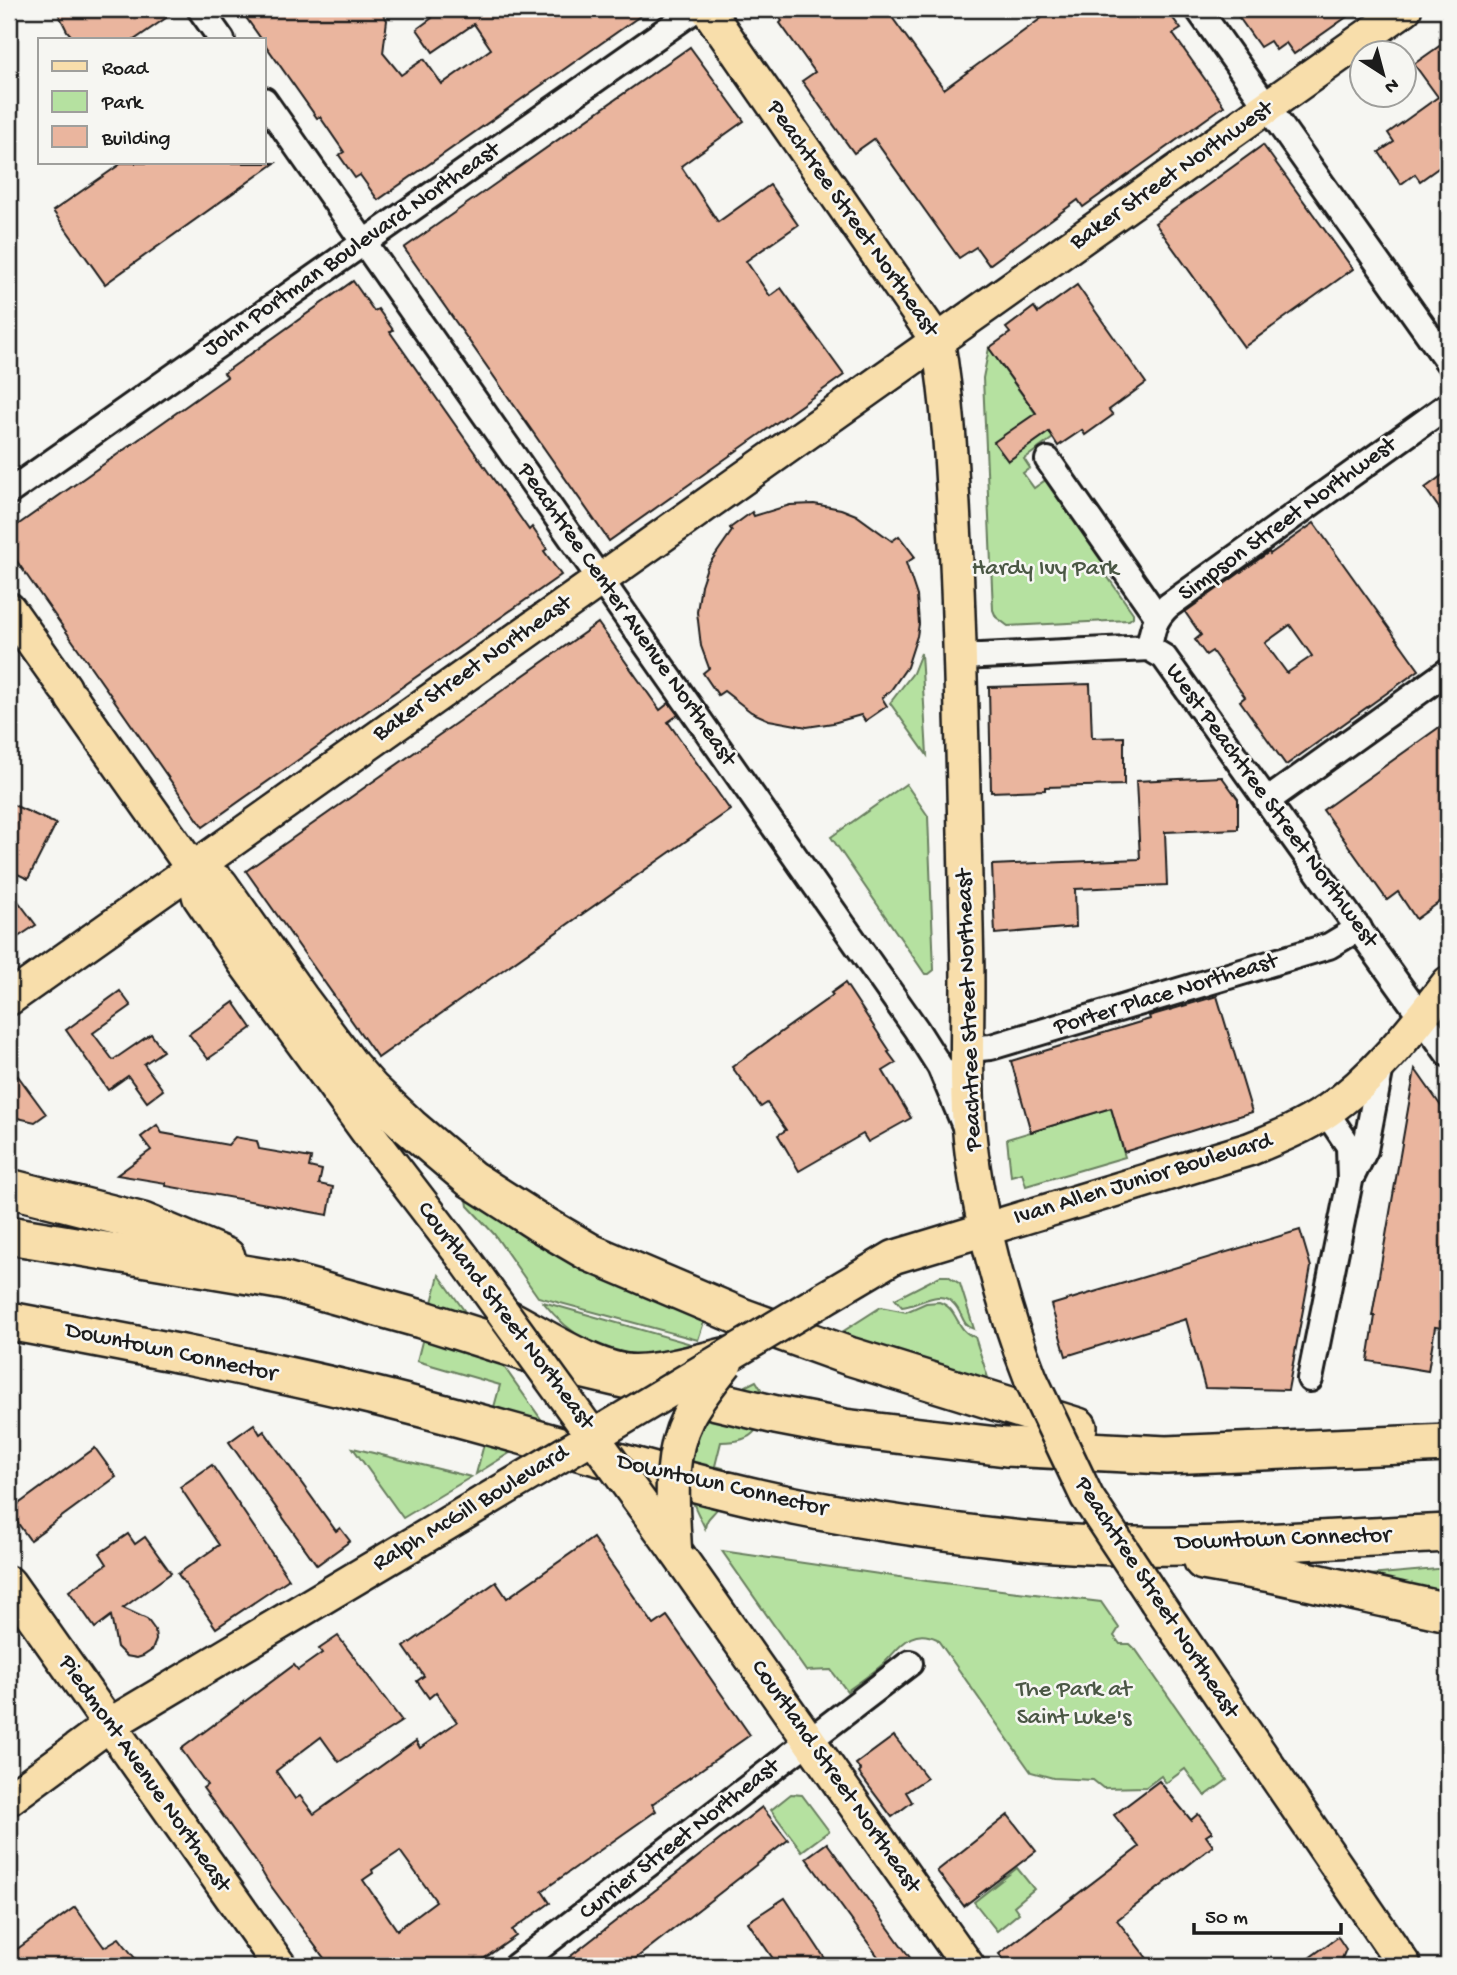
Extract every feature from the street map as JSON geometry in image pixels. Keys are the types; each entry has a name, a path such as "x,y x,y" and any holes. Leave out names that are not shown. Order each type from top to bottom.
{"highway":[{"path":"192,868 219,885 301,1001 371,1090 471,1179 538,1222 591,1253 756,1322 849,1356 1166,1455"},
{"path":"9,1188 143,1222 285,1281"},
{"path":"9,1235 285,1281 573,1367 776,1415 844,1428 1006,1447 1166,1455 1448,1443"},
{"name":"Downtown Connector","path":"9,1321 364,1393 734,1493 878,1521 1024,1540 1108,1545 1268,1544 1448,1533"},
{"path":"9,1344 127,1343"},
{"path":"1108,1545 1271,1573 1448,1612"}],"main road":[{"name":"Peachtree Street Northeast","path":"707,9 938,342 947,395 961,657 970,1140 986,1228 1022,1356 1055,1433 1087,1497 1405,1966"},
{"name":"Baker Street Northwest","path":"938,342 1405,9"},
{"name":"Baker Street Northeast","path":"9,999 938,342"},
{"name":"Courtland Street Northeast","path":"9,609 192,868 200,897 243,961 594,1436 968,1966"},
{"name":"Ivan Allen Junior Boulevard","path":"986,1228 1250,1149 1287,1134 1326,1112 1355,1090 1448,982"},
{"name":"Ralph McGill Boulevard","path":"9,1799 109,1725 894,1257 986,1228"},
{"path":"506,1315 581,1355 617,1369 634,1371 668,1367 734,1352"},
{"path":"675,1550 673,1468 681,1432 689,1414 734,1352"},
{"name":"Piedmont Avenue Northeast","path":"9,1583 280,1966"}],"street":[{"path":"200,9 221,38"},
{"name":"John Portman Boulevard Northeast","path":"9,492 695,9"},
{"path":"1198,9 1448,362"},
{"name":"Peachtree Center Avenue Northeast","path":"266,103 916,1029 940,1067 970,1140"},
{"name":"Simpson Street Northwest","path":"1149,648 1157,616 1448,405"},
{"path":"1048,460 1157,616"},
{"name":"West Peachtree Street Northwest","path":"961,657 1149,648 1164,656 1448,1054"},
{"path":"1268,801 1448,671"},
{"name":"Porter Place Northeast","path":"968,1049 1005,1044 1316,950 1340,941 1359,928"},
{"path":"1350,1181 1365,1150 1382,1061"},
{"path":"1310,1379 1350,1181 1349,1146 1326,1112"},
{"name":"Currier Street Northeast","path":"516,1966 910,1663"}],"green space":[{"name":"Hardy Ivy Park","path":"989,348 1053,438 1024,459 1030,468 1023,473 1034,488 1047,479 1108,564 1102,569 1133,613 1129,620 1008,626 996,617 993,610 983,378"},
{"path":"921,653 927,755 890,703 913,673"},
{"path":"906,784 928,816 934,970 929,974 925,974 831,837"},
{"path":"1111,1108 1125,1157 1026,1186 1022,1173 1011,1176 1007,1139"},
{"path":"465,1188 705,1319 698,1340 538,1297 494,1234 468,1206"},
{"path":"439,1275 548,1429 476,1474 500,1385 417,1361"},
{"path":"940,1276 948,1276 960,1284 974,1329 964,1322 957,1307 948,1299 935,1297 902,1307 895,1299"},
{"path":"543,1302 695,1345 651,1355 611,1350 575,1333"},
{"path":"939,1302 950,1309 964,1330 975,1337 989,1381 836,1336 881,1307 906,1312 926,1303"},
{"path":"756,1381 764,1394 759,1423 756,1430 744,1439 721,1442 715,1466 723,1468 723,1495 720,1505 708,1519 705,1528 694,1505 690,1488 689,1473 694,1445 707,1418 716,1407 727,1397"},
{"path":"353,1448 471,1477 403,1518"},
{"name":"The Park at Saint Luke's","path":"722,1551 927,1581 1101,1602 1119,1628 1114,1636 1120,1644 1130,1644 1136,1650 1227,1780 1205,1796 1185,1769 1166,1783 1161,1776 1146,1787 1103,1788 1093,1780 1053,1778 1031,1772 937,1639 928,1636 919,1635 906,1641 879,1668 847,1691 831,1670 806,1671"},
{"path":"1448,1568 1448,1594 1369,1575"},
{"path":"791,1794 802,1795 829,1831 802,1851 771,1810"},
{"path":"1017,1868 1034,1889 1014,1906 1019,1913 997,1931 974,1902"}],"building":[{"path":"56,9 179,9 137,38 73,38"},
{"path":"240,9 379,9 387,20 383,53 401,75 424,59 442,84 491,49 474,24 433,52 417,29 432,18 426,9 650,9 378,200 360,175 355,178 339,155 344,152 266,46 266,38 260,38"},
{"path":"773,9 886,9 944,89 1054,9 1166,9 1181,29 1173,34 1224,106 1083,207 1078,200 989,265 976,247 959,258 874,139 854,153 802,81 815,72"},
{"path":"1233,9 1358,9 1294,54 1286,43 1276,50 1270,41 1260,47"},
{"path":"1448,40 1448,161 1420,181 1415,174 1401,184 1379,152 1394,142 1388,133 1438,97 1418,70 1418,61"},
{"path":"690,47 744,121 681,166 718,222 770,185 798,225 746,261 770,296 781,288 844,375 609,541 404,248"},
{"path":"1263,145 1353,269 1244,347 1155,223"},
{"path":"275,163 105,284 53,211 121,164"},
{"path":"353,281 374,311 378,309 393,330 390,332 529,530 532,527 547,549 544,551 561,575 203,827 9,550 9,531 227,377 224,373"},
{"path":"1077,285 1146,383 1109,410 1113,415 1085,435 1082,430 1058,446 1049,432 1008,461 994,442 1036,413 989,348 1010,333 1006,328 1034,307 1038,313"},
{"path":"1448,471 1448,521 1425,488"},
{"path":"814,504 856,515 892,541 899,536 915,557 906,563 917,596 919,624 907,667 882,698 887,706 865,721 861,715 807,727 769,720 751,712 724,691 718,695 703,673 709,668 701,646 697,612 707,567 732,531 730,528 752,512 754,516 790,505"},
{"path":"1314,523 1419,670 1286,765 1240,701 1245,697 1212,651 1206,655 1195,640 1201,635 1185,612 1269,552 1270,554","holes":["1290,625 1312,656 1287,673 1265,643"]},
{"path":"598,623 660,710 669,703 678,715 668,722 730,810 378,1058 246,871"},
{"path":"1090,684 1092,738 1124,737 1124,785 1045,787 1045,790 991,792 989,687"},
{"path":"1448,721 1448,896 1416,919 1398,892 1387,900 1323,810"},
{"path":"1222,777 1238,799 1238,829 1165,832 1167,885 1075,889 1076,927 995,934 992,865 1140,859 1136,781"},
{"path":"9,803 56,824 28,879 9,870"},
{"path":"9,889 36,925 9,943"},
{"path":"845,983 896,1063 883,1071 911,1118 868,1142 863,1134 799,1171 778,1135 786,1130 767,1103 761,1107 732,1067 833,995 831,993"},
{"path":"120,991 131,1006 93,1033 113,1060 151,1034 163,1051 144,1064 163,1090 147,1102 128,1076 108,1090 66,1030"},
{"path":"1217,996 1252,1112 1124,1152 1111,1108 1031,1132 1011,1061"},
{"path":"234,1002 252,1028 208,1059 189,1034"},
{"path":"1415,1069 1448,1116 1448,1329 1435,1327 1428,1371 1368,1361 1375,1316 1372,1316"},
{"path":"18,1076 46,1114 35,1122 9,1116 9,1083"},
{"path":"157,1125 162,1133 228,1145 235,1137 257,1141 259,1149 311,1158 309,1167 322,1170 319,1184 333,1187 328,1215 117,1175 151,1150 141,1137"},
{"path":"1300,1230 1311,1267 1288,1390 1205,1388 1186,1319 1066,1356 1051,1305"},
{"path":"254,1424 260,1434 264,1431 336,1531 340,1528 350,1541 317,1565 229,1442"},
{"path":"95,1448 116,1477 30,1540 9,1511"},
{"path":"212,1465 289,1579 216,1628 178,1574 219,1545 180,1487"},
{"path":"128,1534 135,1544 145,1537 171,1573 123,1608 147,1619 155,1630 156,1640 152,1650 137,1658 126,1656 117,1647 111,1616 95,1628 69,1591 107,1564 100,1553"},
{"path":"593,1538 654,1625 667,1616 750,1735 652,1804 656,1811 542,1891 550,1903 512,1930 516,1936 479,1962 476,1958 464,1966 336,1966 331,1959 327,1962 203,1788 207,1785 181,1749 294,1665 298,1670 322,1653 319,1649 338,1636 402,1721 339,1762 321,1737 276,1771 295,1799 300,1796 314,1814 416,1741 420,1748 457,1722 436,1692 429,1698 417,1681 424,1676 404,1647 496,1582 507,1598","holes":["400,1851 436,1901 397,1930 363,1880 373,1873 372,1870"]},
{"path":"894,1736 927,1778 906,1792 912,1802 892,1817 859,1773 861,1771 856,1764"},
{"path":"1159,1781 1191,1820 1198,1814 1212,1832 1206,1836 1213,1846 1117,1920 1153,1966 1009,1966 999,1954 1139,1847 1114,1815"},
{"path":"762,1807 788,1840 626,1966 558,1966"},
{"path":"1008,1815 1036,1851 964,1906 937,1871"},
{"path":"827,1843 916,1966 885,1966 806,1858"},
{"path":"785,1898 830,1966 778,1966 748,1922"},
{"path":"75,1907 104,1947 119,1938 141,1966 9,1966 9,1955"},
{"path":"1338,1937 1346,1949 1339,1966 1298,1966"}]}
